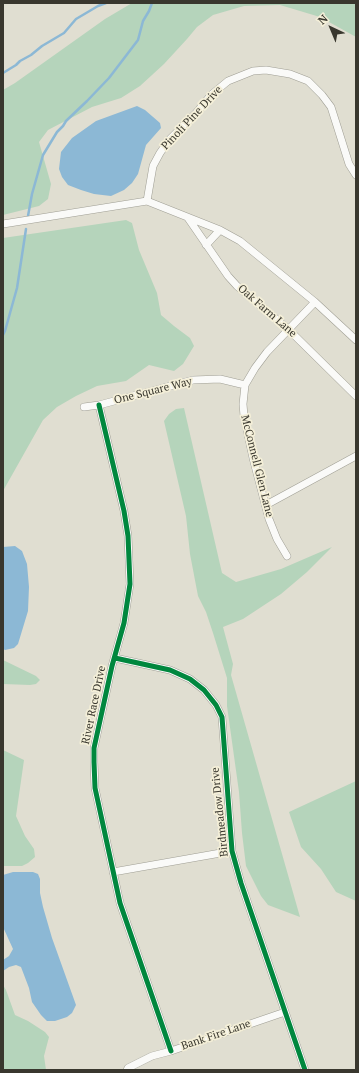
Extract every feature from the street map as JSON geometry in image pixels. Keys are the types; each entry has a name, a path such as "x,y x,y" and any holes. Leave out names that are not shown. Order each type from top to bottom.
{"street":[{"name":"Pinoli Pine Drive","path":"146,201 152,166 169,140 211,95 228,81 253,71 266,70 290,74 308,81 322,95 331,107 349,164 356,175"},
{"path":"3,224 146,201 220,230 240,241 315,302 356,340"},
{"name":"Oak Farm Lane","path":"188,218 228,276 237,286 288,329 356,396"},
{"path":"206,245 220,230"},
{"name":"McConnell Glen Lane","path":"287,556 274,532 253,458 244,416 243,404 245,385 267,352 315,302"},
{"name":"One Square Way","path":"84,407 99,405 193,380 220,379 245,385"},
{"name":"River Race Drive","path":"99,405 124,511 128,536 130,584 124,622 94,748 95,788 120,903 171,1051"},
{"path":"266,505 356,456"},
{"name":"Birdmeadow Drive","path":"115,658 170,670 190,679 204,690 216,705 222,717 232,851 241,883 305,1070"},
{"path":"113,872 232,851"},
{"name":"Bank Fire Lane","path":"127,1070 152,1056 171,1051 284,1012"}],"green space":[{"path":"132,3 356,3 356,37 320,17 280,5 244,6 213,15 197,27 164,64 140,86 121,98 92,107 48,130 39,142 51,184 48,199 39,206 3,215 3,90 105,19"},
{"path":"126,220 132,223 139,250 157,293 161,315 190,338 194,346 183,364 174,371 149,365 126,381 97,386 57,407 43,420 3,491 3,238"},
{"path":"184,408 222,573 236,582 281,569 332,547 307,572 281,594 243,619 223,627 233,664 231,675 300,917 268,905 261,896 246,866 239,792 227,706 227,678 206,612 198,596 190,554 186,516 164,421 169,414 176,409"},
{"path":"3,660 36,676 40,680 36,684 30,685 3,684"},
{"path":"3,750 24,760 16,816 25,836 34,849 35,857 22,866 3,866"},
{"path":"356,781 356,901 336,892 321,869 301,847 289,812"},
{"path":"3,985 15,1015 45,1032 49,1037 44,1056 46,1070 3,1070"}],"water":[{"path":"137,106 145,110 160,123 161,128 146,145 138,174 132,183 124,190 111,196 94,194 68,185 62,177 59,169 61,152 72,138 96,121"},
{"path":"15,546 22,551 27,564 29,587 28,611 18,644 14,648 5,650 3,649 3,547"},
{"path":"13,872 33,872 38,874 40,879 40,893 43,907 52,938 76,1005 72,1013 67,1017 55,1021 47,1021 32,1002 29,988 21,967 16,965 3,971 3,960 9,956 13,949 3,927 3,875"}],"waterway":[{"path":"3,73 64,33 76,19 106,3"},
{"path":"28,216 32,194 43,155 57,132 66,121 109,78 138,40 143,21 152,3"},
{"path":"3,335 17,288 26,229"}],"cycle path":[{"path":"99,405 124,511 128,536 130,584 124,623 112,666 94,748 95,788 120,903 171,1051"},
{"path":"115,658 170,670 190,679 204,690 216,705 222,717 232,851 241,883 305,1070"}]}
